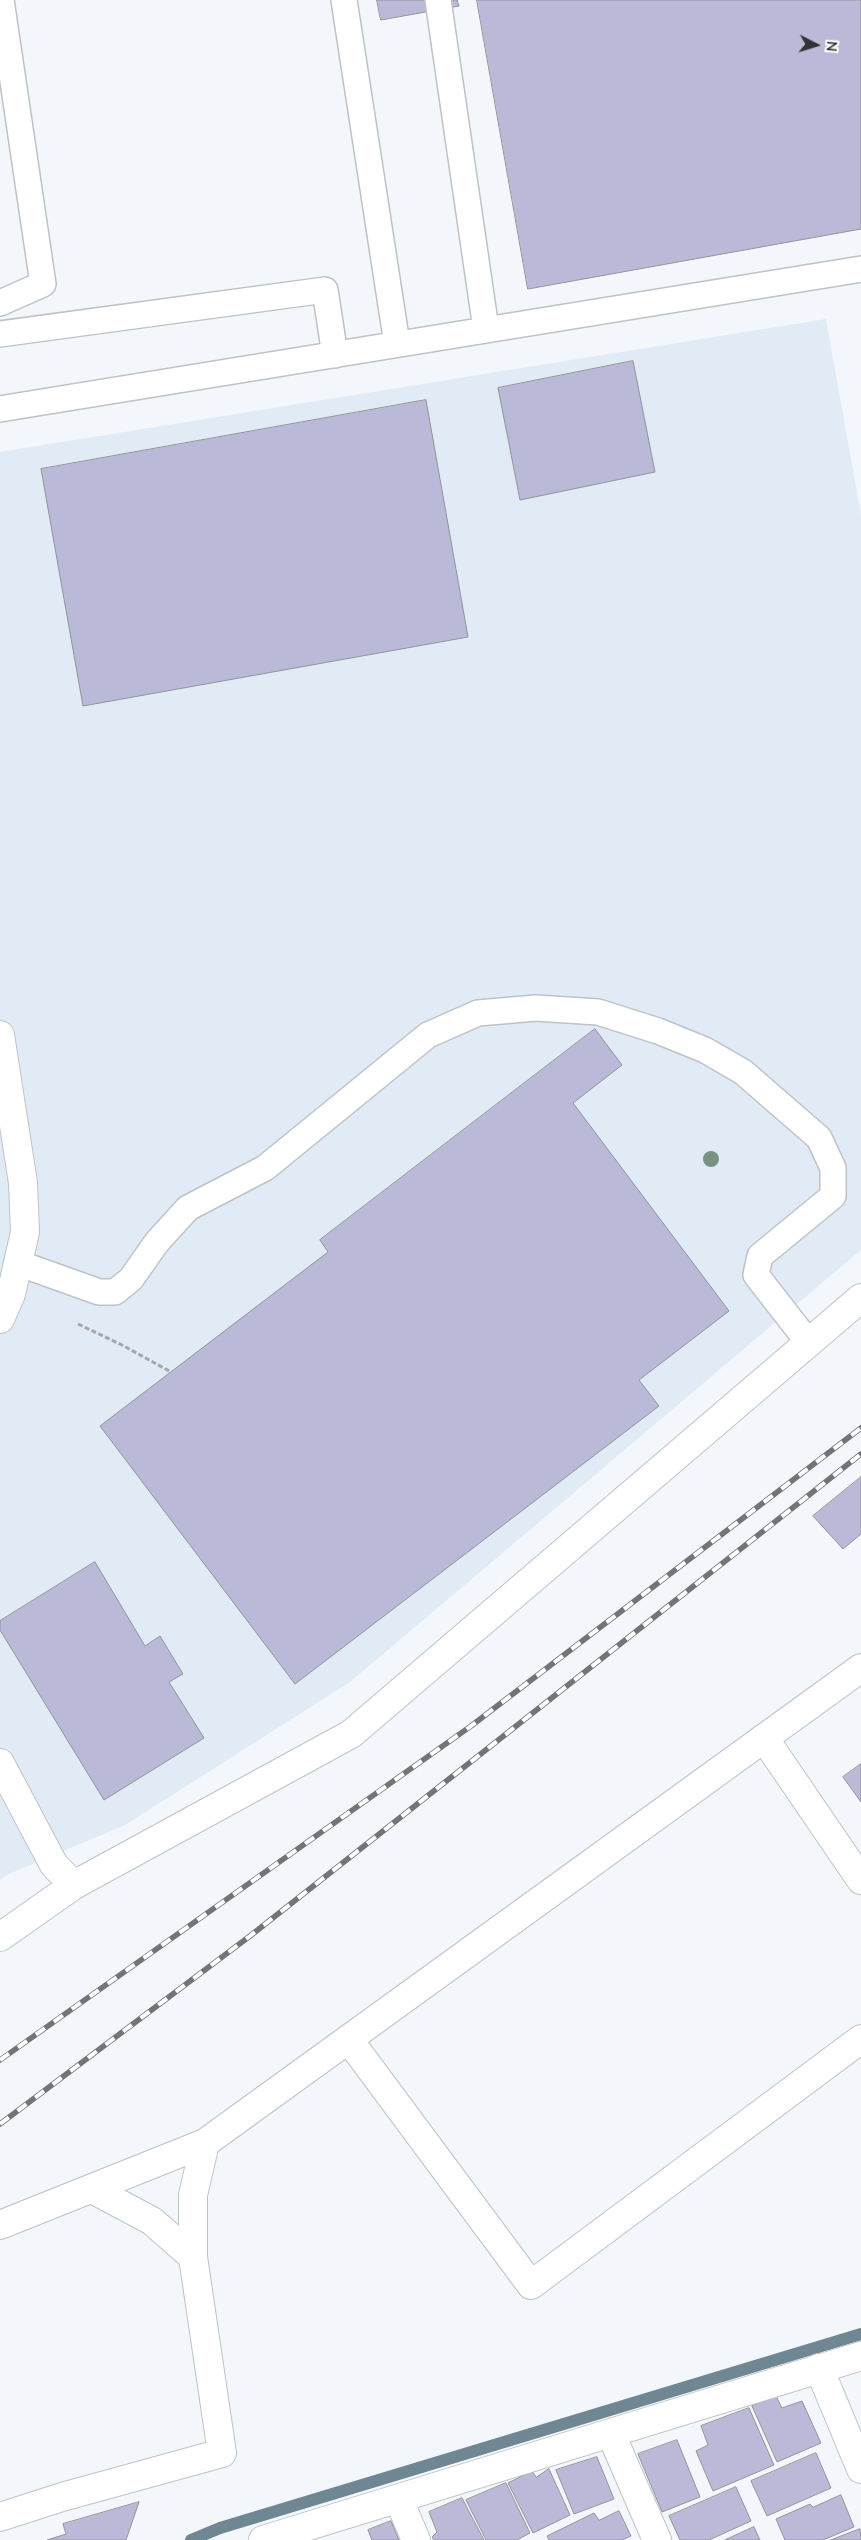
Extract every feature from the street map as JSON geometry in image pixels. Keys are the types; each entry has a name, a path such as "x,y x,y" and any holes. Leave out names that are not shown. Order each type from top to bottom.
{"street":[{"path":"0,1035 23,1183 25,1232 11,1294 0,1319"},
{"path":"0,1937 74,1885 351,1734 861,1298"},
{"path":"0,2225 205,2143 861,1668"},
{"path":"764,1738 861,1880"},
{"path":"0,1763 54,1865 74,1885"},
{"path":"349,2040 531,2285 861,2039"},
{"path":"0,2517 62,2497 222,2453 193,2257 193,2195 205,2143"},
{"path":"92,2189 152,2221 193,2257"},
{"path":"264,2540 399,2500 861,2356"},
{"path":"819,2368 861,2469"},
{"path":"611,2434 657,2540"},
{"path":"399,2500 416,2540"}],"lane":[{"path":"0,303 43,284 1,0"},
{"path":"344,0 397,344"},
{"path":"438,0 486,329"},
{"path":"0,409 861,269"},
{"path":"0,334 325,290 335,354"},
{"path":"18,1263 99,1292 115,1292 131,1279 157,1242 188,1208 265,1168 428,1035 478,1013 536,1008 598,1012 658,1031 705,1050 743,1072 819,1138 833,1168 833,1196 760,1256 756,1275 809,1343"}],"path":[{"path":"122,1345 171,1372"}],"shaded area":[{"path":"826,319 861,515 861,1250 350,1682 125,1825 9,1874 0,1880 0,452"}],"building":[{"path":"377,0 457,0 459,6 381,20"},
{"path":"477,0 861,0 861,229 528,289"},
{"path":"633,361 655,472 520,500 498,388"},
{"path":"426,400 468,637 83,706 41,469"},
{"path":"595,1029 622,1065 573,1103 729,1311 639,1380 659,1406 295,1684 100,1426 328,1252 320,1240"},
{"path":"861,1477 861,1534 843,1549 813,1516"},
{"path":"95,1562 145,1646 160,1636 183,1674 169,1682 204,1738 104,1800 0,1630 0,1621"},
{"path":"861,1764 861,1802 843,1777"},
{"path":"776,2396 782,2408 802,2401 821,2443 777,2462 752,2406"},
{"path":"749,2408 774,2465 713,2491 696,2451 708,2445 701,2426"},
{"path":"677,2440 700,2497 662,2512 638,2454"},
{"path":"816,2453 831,2488 767,2516 751,2481"},
{"path":"597,2457 614,2499 574,2514 556,2470"},
{"path":"549,2469 570,2515 533,2533 508,2483 532,2471 536,2477"},
{"path":"506,2483 530,2533 517,2540 486,2540 466,2500"},
{"path":"736,2487 751,2521 709,2540 680,2540 669,2516"},
{"path":"841,2495 854,2527 823,2540 785,2540 776,2519 810,2504 813,2507"},
{"path":"462,2498 484,2540 434,2540 432,2537 437,2532 429,2512"},
{"path":"139,2502 126,2540 47,2540 66,2534 63,2524"},
{"path":"619,2511 631,2536 622,2540 549,2540 547,2536 594,2513 599,2520"},
{"path":"391,2521 399,2540 372,2540 368,2530"},
{"path":"754,2527 760,2540 725,2540"},
{"path":"860,2529 861,2540 831,2540"}],"waterway":[{"path":"191,2540 220,2528 861,2334"}],"railway":[{"path":"0,2060 471,1726 861,1428"},
{"path":"0,2124 250,1936 861,1454"}]}
